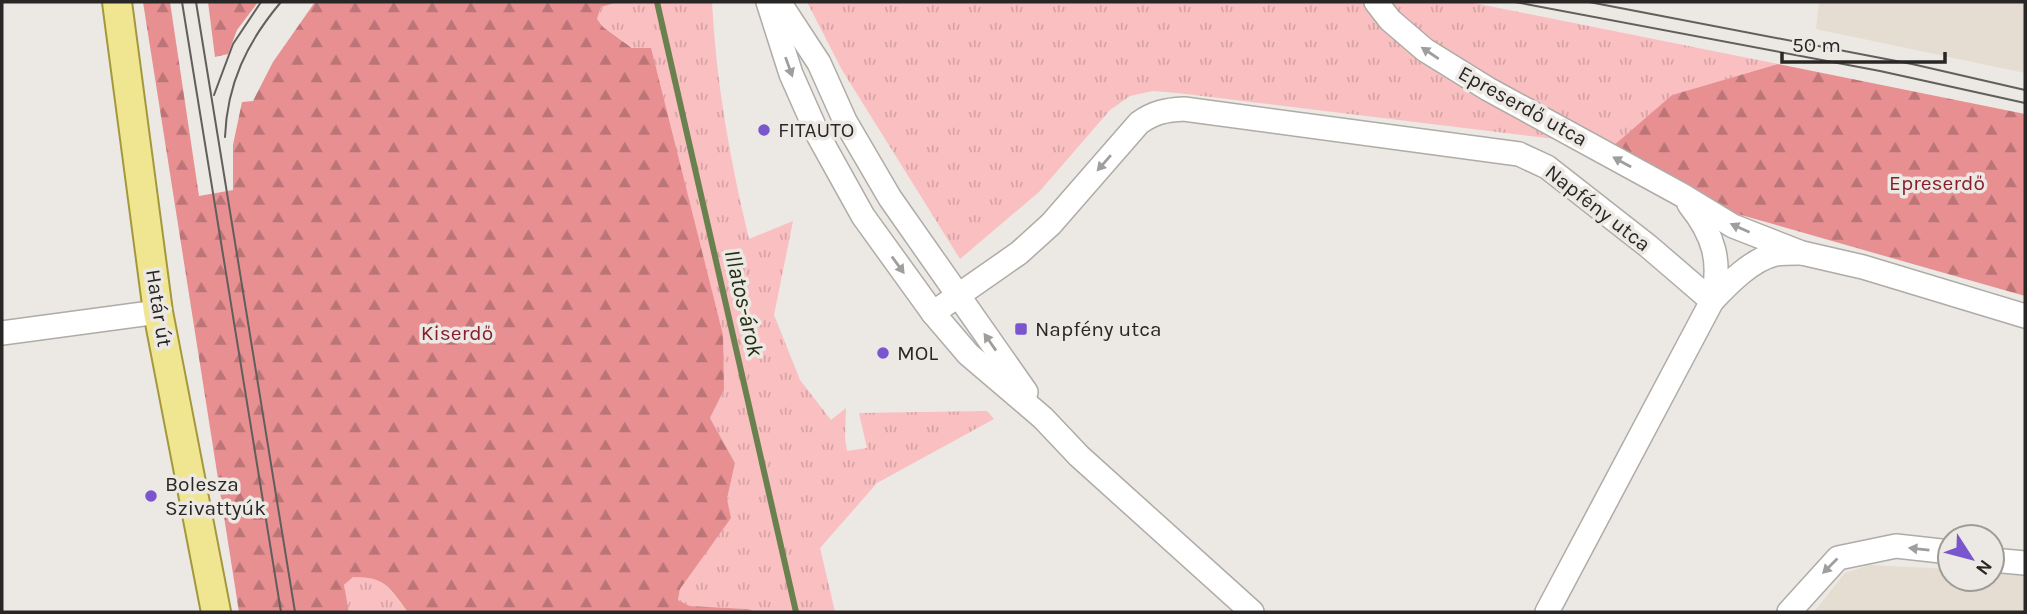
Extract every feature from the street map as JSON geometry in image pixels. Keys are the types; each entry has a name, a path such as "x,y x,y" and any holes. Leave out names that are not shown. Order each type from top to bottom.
{"main road":[{"name":"Határ út","path":"117,2 158,312 216,612"}],"street":[{"path":"768,2 791,74 818,135 863,216 933,313 968,354 1043,418 1079,456 1252,612"},
{"path":"779,2 819,63 845,121 890,198 1043,418"},
{"name":"Epreserdő utca","path":"1376,2 1391,20 1425,50 1488,89 1682,195 1733,226 1802,253 1863,267 2025,316"},
{"name":"Napfény utca","path":"933,313 1019,253 1051,224 1139,123 1151,114 1184,109 1381,134 1529,157 1547,167 1648,246 1712,301"},
{"name":"Epreserdő utca","path":"1547,612 1712,301 1718,277 1714,251 1704,222 1682,195"},
{"name":"Epreserdő utca","path":"1712,301 1732,279 1774,254 1802,253"},
{"path":"2,333 158,312"},
{"path":"1789,612 1838,558 1896,546 1936,550"},
{"path":"2006,561 2025,563"}],"shaded area":[{"path":"1819,2 2025,2 2025,73 1816,29"},
{"path":"1869,565 1936,568 1936,593 2006,593 2006,571 2025,572 2025,612 1814,612 1845,573"}],"green space":[{"name":"Kiserdő","path":"143,2 170,2 199,196 233,190 233,145 242,102 253,101 273,62 315,2 619,2 601,7 597,19 603,27 632,48 651,48 723,335 724,390 710,418 735,463 727,499 731,518 680,589 678,600 690,606 748,609 756,612 408,612 391,590 380,582 353,577 344,585 349,612 239,612"},
{"path":"208,2 258,2 237,30 228,54 215,57"},
{"path":"619,2 712,2 725,121 749,239 793,221 774,315 800,380 831,420 846,408 847,451 867,448 859,413 987,411 994,419 877,483 820,548 835,612 756,612 748,609 690,606 678,600 680,589 730,518 727,499 735,463 710,418 724,390 633,48 603,27 597,19 601,7"},
{"path":"807,2 1469,2 1778,64 1672,95 1613,146 1178,93 1153,91 1130,96 1110,110 1039,192 960,259 842,70"},
{"name":"Epreserdő","path":"1778,64 2025,114 2025,296 1734,213 1613,146 1672,95"},
{"path":"353,577 380,582 391,590 408,612 349,612 344,585"}],"waterway":[{"name":"Illatos-árok","path":"657,2 796,612"}],"tram line":[{"path":"182,2 281,612"},
{"path":"196,2 295,612"},
{"path":"214,95 233,44 261,2"},
{"path":"225,137 230,99 241,65 258,33 281,2"},
{"path":"1515,2 1880,71 2025,103"},
{"path":"1589,2 1912,64 2025,90"}],"place":[{"name":"FITAUTO","path":"764,130"},
{"name":"Napfény utca","path":"1021,329"},
{"name":"MOL","path":"883,353"},
{"name":"Bolesza Szivattyúk","path":"151,496"}]}
